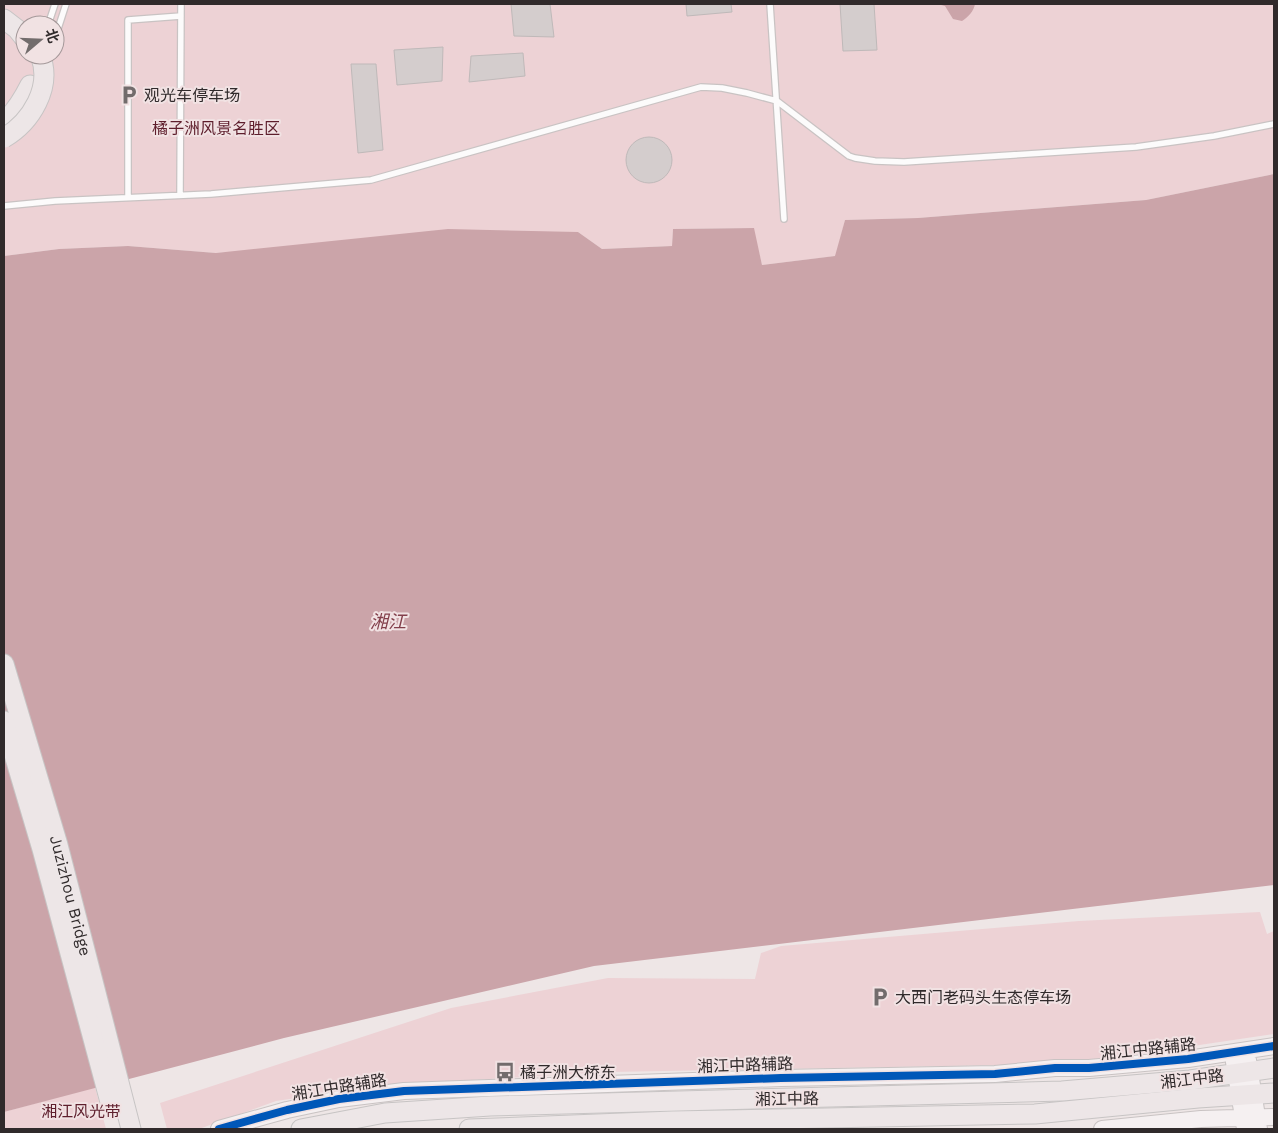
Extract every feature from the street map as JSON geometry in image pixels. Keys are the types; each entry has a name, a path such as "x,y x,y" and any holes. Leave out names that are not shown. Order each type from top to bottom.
{"main road":[{"path":"4,10 15,18"},
{"path":"4,19 15,27"},
{"path":"4,131 20,118 27,106 32,95 37,65"},
{"path":"4,138 28,119 36,107 43,77 39,65"},
{"path":"4,122 21,103 34,84"},
{"path":"4,131 20,122 33,102 34,84"},
{"name":"Juzizhou Bridge","path":"4,664 58,845 131,1129"},
{"name":"Juzizhou Bridge","path":"4,720 42,849 118,1129"},
{"name":"湘江中路","path":"301,1129 385,1113 442,1109 490,1106 1062,1091 1180,1081 1274,1068"},
{"name":"湘江中路","path":"469,1129 730,1120 1036,1114 1274,1093"}],"street":[{"name":"湘江中路辅路","path":"219,1129 339,1098 411,1090 781,1078 995,1074 1188,1059 1274,1046"},
{"path":"1240,1052 1251,1123"},
{"path":"1102,1129 1201,1119 1251,1123 1274,1117"}],"lane":[{"path":"180,4 180,195"},
{"path":"770,4 784,219"},
{"path":"128,198 128,20 180,16"},
{"path":"34,84 44,65"},
{"path":"4,206 372,180 701,87 722,88 777,101 849,156 875,161 904,162 1136,147 1214,136 1274,124"}],"green space":[{"name":"橘子洲风景名胜区","path":"4,4 1274,4 1274,174 1146,200 918,218 845,220 836,256 762,265 753,228 673,229 672,246 602,249 578,232 216,253 128,246 59,249 4,256"},
{"name":"湘江风光带","path":"1260,912 1267,934 1274,931 1274,1034 1105,1059 1056,1064 608,1072 387,1085 276,1101 199,1129 167,1129 160,1103 451,1008 608,978 755,979 761,953 781,946 1079,921"},
{"name":"湘江风光带","path":"95,1087 106,1129 4,1129 4,1112"}],"water":[{"path":"917,4 975,4 970,14 962,21 953,19 945,6"},
{"name":"湘江","path":"1274,174 1274,885 594,966 284,1038 4,1112 4,256 59,249 128,246 216,253 448,229 578,232 602,249 672,246 673,229 754,228 762,265 835,256 845,220 918,218 1146,200"}],"building":[{"path":"511,4 550,4 554,37 514,36"},
{"path":"686,4 731,4 732,12 687,16"},
{"path":"840,4 874,4 877,50 843,51"},
{"path":"443,47 442,81 397,85 394,50"},
{"path":"523,53 525,76 469,82 471,56"},
{"path":"351,64 376,64 383,150 358,153"},
{"path":"645,137 653,137 662,141 668,147 672,160 668,173 662,179 653,183 645,183 636,179 630,173 626,164 626,156 630,147 636,141"}],"cycle path":[{"path":"219,1129 287,1110 339,1099 404,1091 781,1078 995,1074 1188,1059 1274,1046"}],"place":[{"name":"观光车停车场","path":"129,95"},
{"name":"大西门老码头生态停车场","path":"880,997"},
{"name":"橘子洲大桥东","path":"505,1072"}]}
